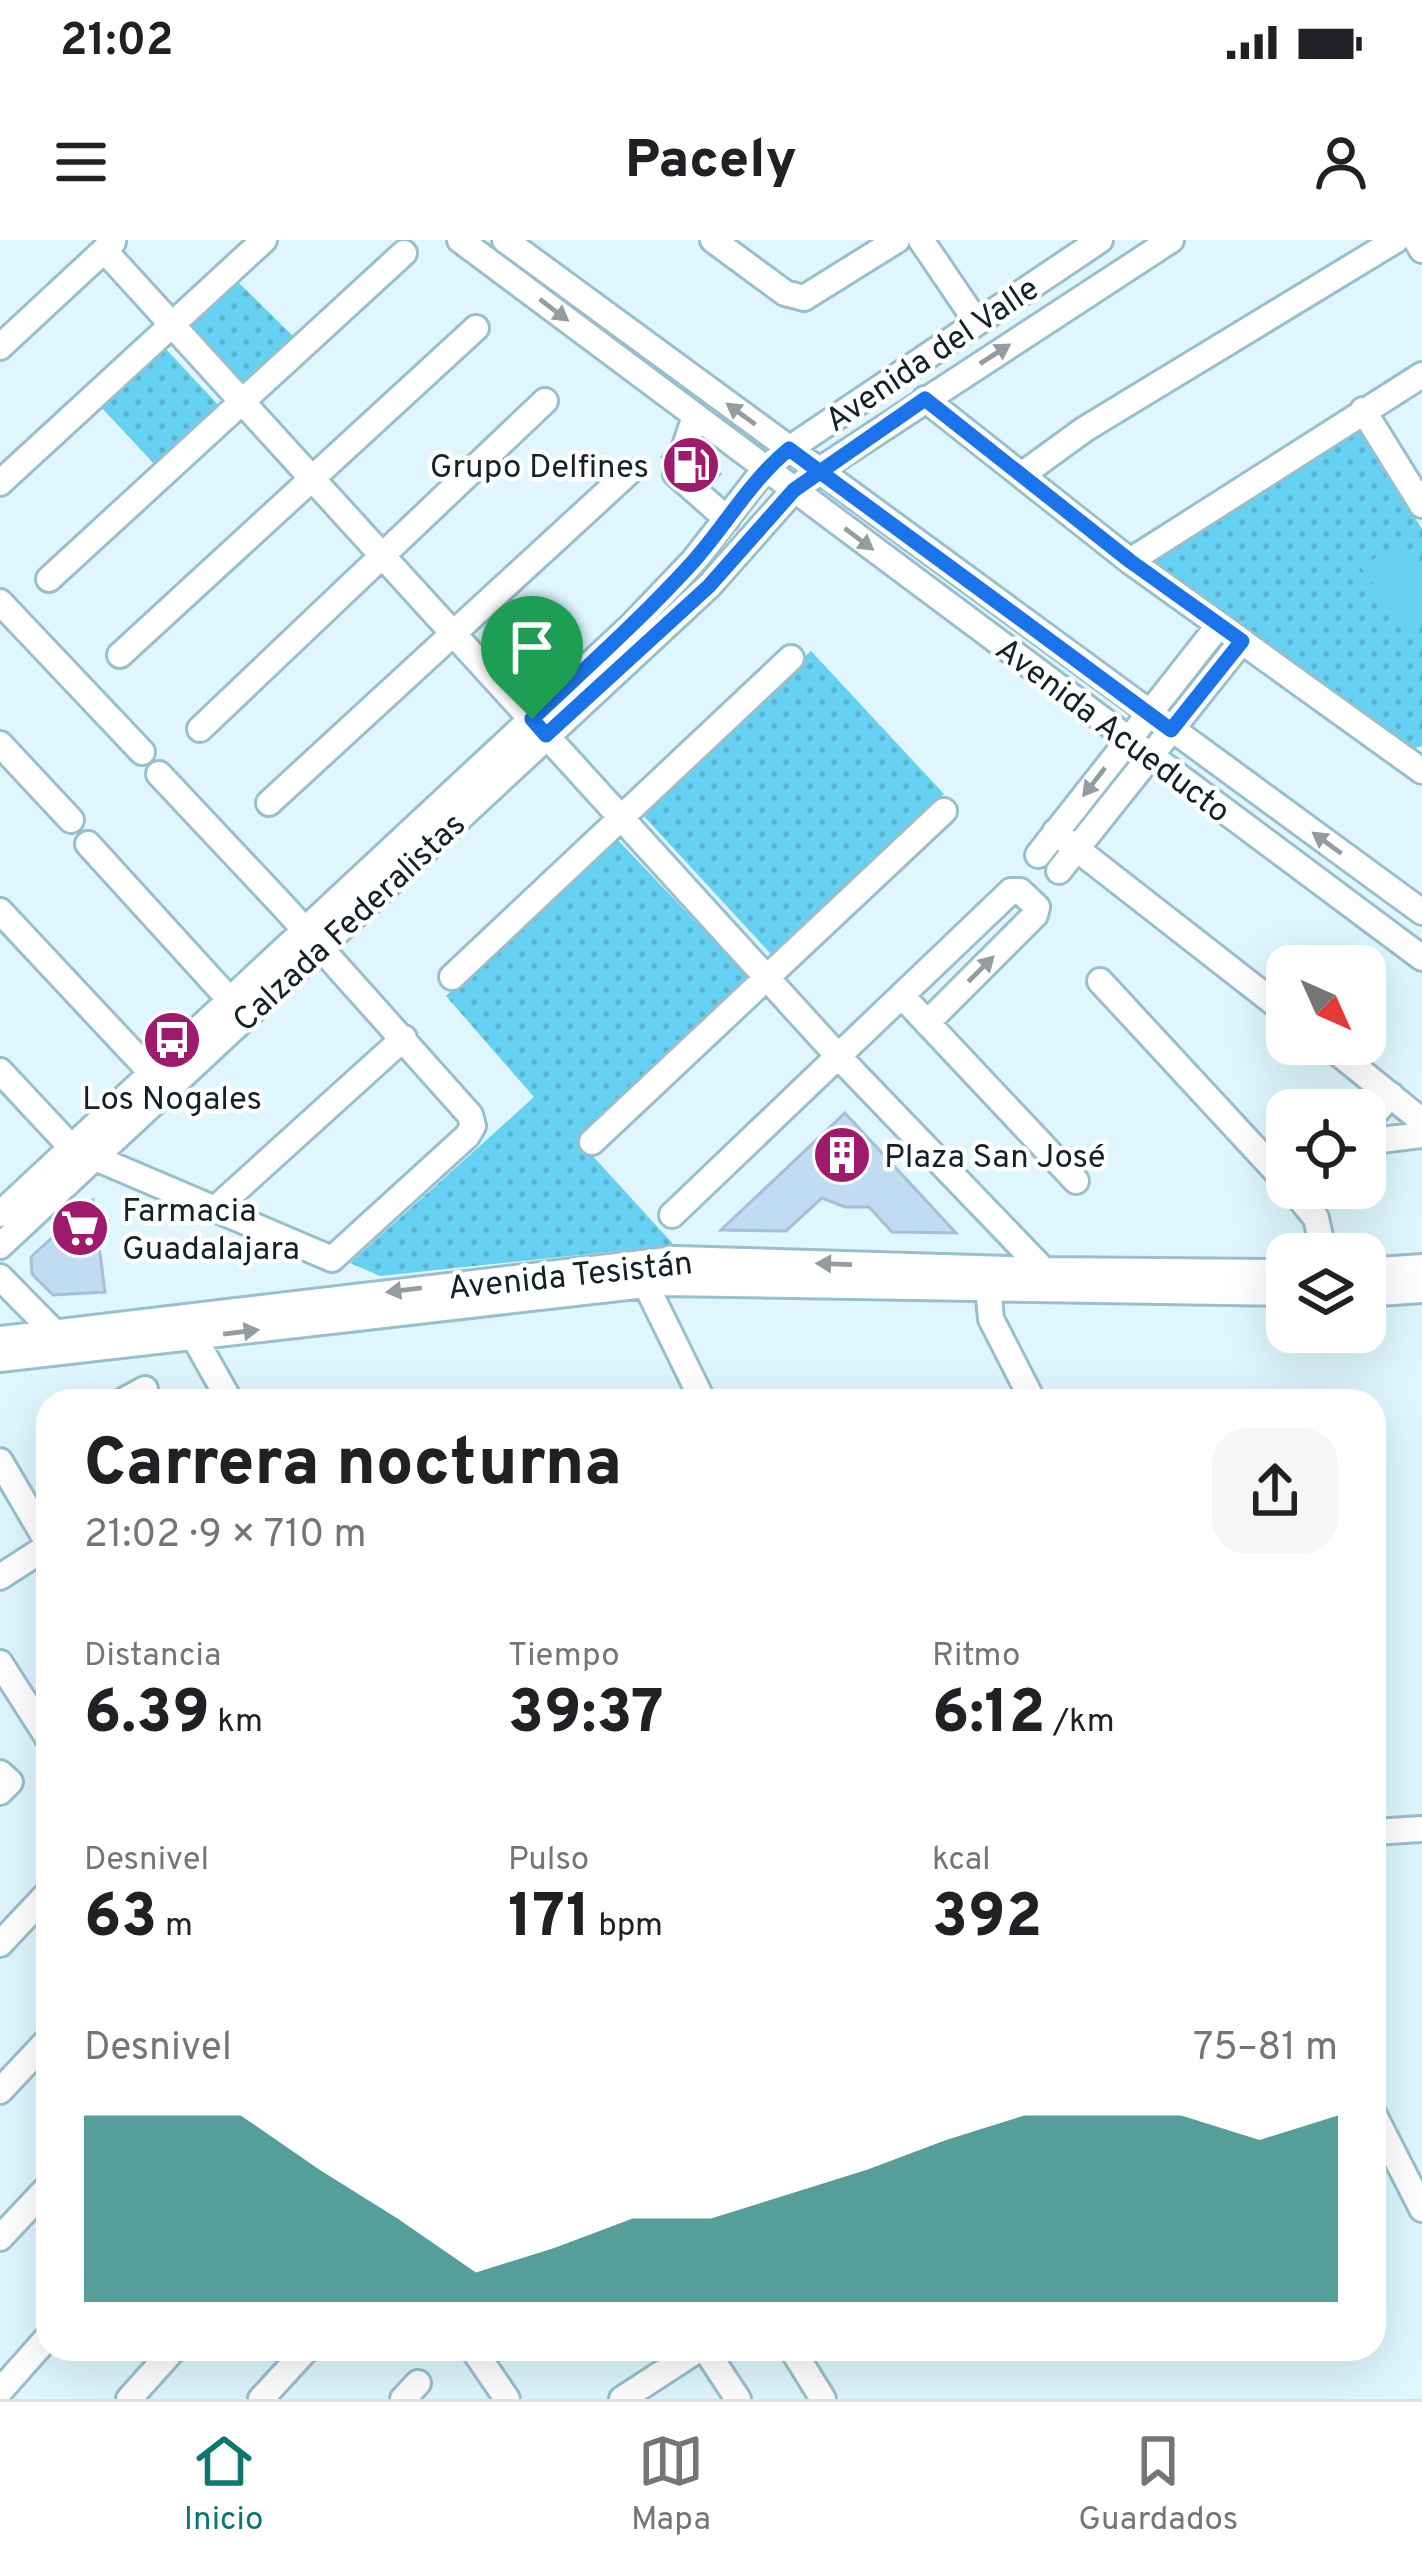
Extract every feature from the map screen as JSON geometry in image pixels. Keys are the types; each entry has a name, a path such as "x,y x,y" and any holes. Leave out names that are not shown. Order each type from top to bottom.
{"street":[{"path":"0,483 264,240"},
{"name":"Avenida Acueducto","path":"460,240 1422,958"},
{"name":"Avenida Acueducto","path":"505,240 1422,912"},
{"path":"713,240 785,293 804,298 897,240"},
{"path":"921,240 976,321"},
{"name":"Avenida del Valle","path":"765,469 1100,240"},
{"name":"Avenida del Valle","path":"794,490 1171,240"},
{"path":"1023,474 1085,429 1396,240"},
{"path":"1416,240 1422,250"},
{"path":"0,347 109,245 172,324 620,817 838,1056 1052,1279"},
{"path":"49,579 404,253"},
{"path":"120,655 476,328"},
{"path":"1130,561 1422,375"},
{"path":"925,399 1130,561 1416,762"},
{"path":"200,729 544,401"},
{"path":"1363,410 1421,504"},
{"path":"695,416 676,474 741,554"},
{"name":"Calzada Federalistas","path":"638,636 765,469"},
{"path":"269,802 628,472"},
{"name":"Calzada Federalistas","path":"0,1214 71,1148 160,1082 638,636 741,554 794,490"},
{"path":"0,602 9,630 142,752"},
{"path":"1059,871 1149,756 1161,722 1220,625"},
{"path":"1038,855 1127,740 1161,722 1242,641"},
{"path":"452,977 791,658"},
{"path":"0,744 70,820"},
{"path":"0,1071 71,1148 322,1257 339,1256 473,1126 470,1115 404,1038 159,775"},
{"path":"592,1142 944,812"},
{"path":"1055,832 1266,996"},
{"path":"88,844 230,1000"},
{"path":"672,1215 1011,891 1028,897 1036,915 927,1023"},
{"path":"0,910 160,1082"},
{"name":"Calzada Federalistas","path":"0,1246 96,1157 230,1000 313,938"},
{"path":"1100,981 1266,1160"},
{"path":"902,996 1076,1181"},
{"path":"214,1210 404,1038"},
{"path":"1353,1065 1422,1120"},
{"path":"1386,1101 1391,1095"},
{"path":"1386,1139 1422,1135"},
{"name":"Avenida Tesistán","path":"0,1359 188,1328 486,1292 676,1259 1266,1292"},
{"path":"1386,1270 1422,1267"},
{"name":"Avenida Tesistán","path":"486,1292 646,1285 988,1288 1052,1279 1266,1273"},
{"path":"0,1277 54,1332"},
{"path":"646,1285 697,1389"},
{"path":"988,1288 991,1319 1027,1389"},
{"path":"1386,1293 1422,1290"},
{"path":"188,1328 223,1389"},
{"name":"Avenida Tesistán","path":"0,1339 54,1332 188,1328"},
{"path":"4,1475 36,1525"},
{"path":"0,1577 36,1552"},
{"path":"0,1663 36,1732"},
{"path":"1386,1831 1422,1829"},
{"path":"0,1944 36,1906"},
{"path":"0,2090 36,2052"},
{"path":"1386,2138 1422,2209"},
{"path":"0,2239 36,2200"},
{"path":"0,2391 36,2350"},
{"path":"129,2399 163,2361"},
{"path":"261,2399 297,2361"},
{"path":"481,2361 507,2399"},
{"path":"622,2399 683,2361"},
{"path":"711,2361 738,2399"},
{"path":"799,2361 823,2399"}],"shaded area":[{"path":"233,277 299,342 241,395 178,328"},
{"path":"163,346 224,411 160,470 99,405"},
{"path":"1357,428 1422,529 1422,746 1411,749 1147,558"},
{"path":"1395,544 1422,577 1422,623 1413,630 1361,568"},
{"path":"811,651 944,794 771,954 639,811"},
{"path":"615,837 753,982 580,1142 674,1245 380,1276 350,1263 534,1097 446,996"}],"building":[{"name":"Grupo Delfines","path":"675,440 720,474 707,491 662,457"},
{"name":"Plaza San José","path":"845,1113 956,1233 892,1232 869,1207 845,1207 822,1198 786,1231 721,1230"},
{"name":"Farmacia Guadalajara","path":"93,1200 105,1292 53,1295 32,1274 31,1257"}],"place":[{"name":"Grupo Delfines","path":"691,465"},
{"name":"Los Nogales","path":"172,1040"},
{"name":"Plaza San José","path":"842,1155"},
{"name":"Farmacia Guadalajara","path":"80,1228"}],"route":[{"path":"532,719 546,735 709,586 794,490 818,471 925,399 1130,561 1242,641 1171,730 818,471 789,449 765,469 694,560 631,627 532,719"}]}
